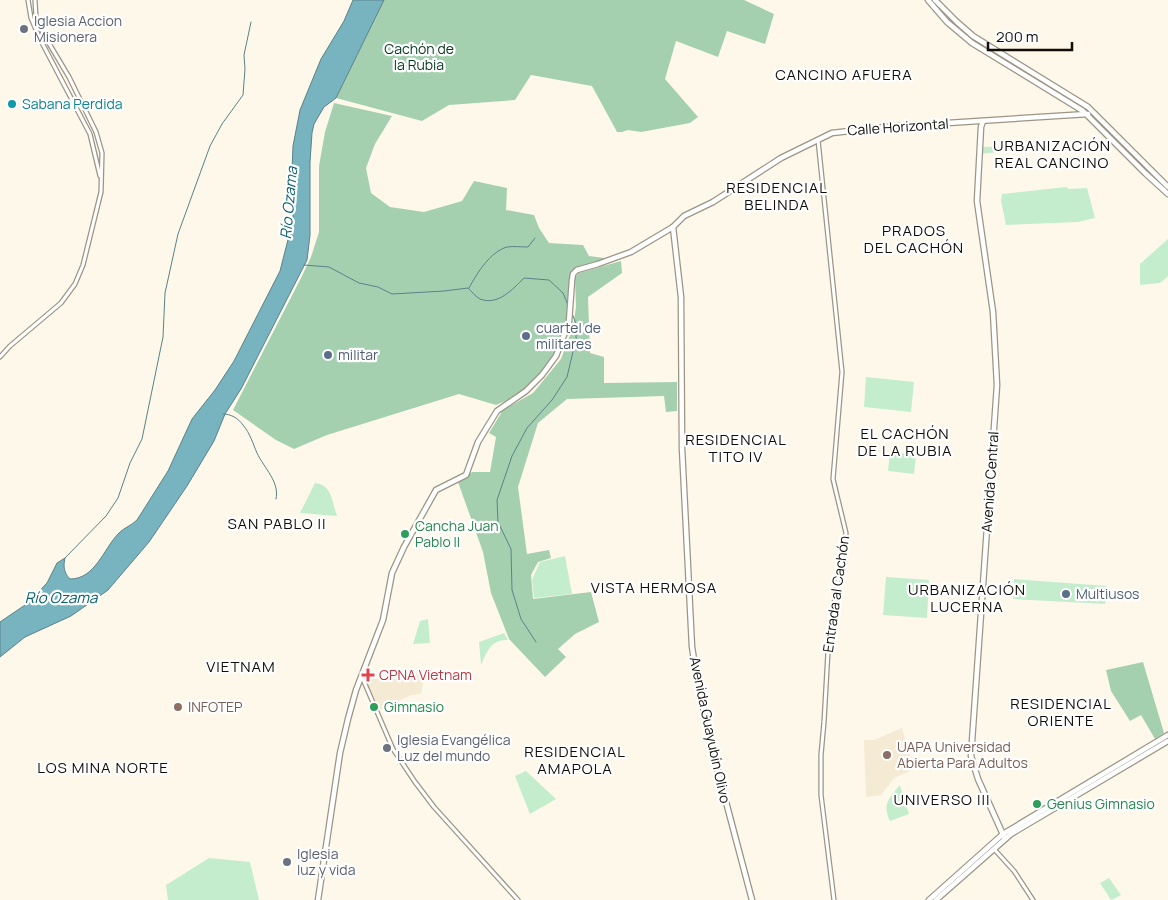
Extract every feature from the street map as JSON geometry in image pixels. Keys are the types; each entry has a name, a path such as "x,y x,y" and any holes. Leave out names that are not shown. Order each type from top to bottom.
{"main road":[{"path":"928,0 947,22 972,43 1088,114 1161,188 1168,191"},
{"path":"935,0 973,36 1090,109 1168,191"},
{"name":"Calle Horizontal","path":"362,676 382,620 392,573 430,500 438,488 466,475 478,442 496,411 526,390 542,375 556,356 569,322 572,280 573,274 577,270 624,256 673,227 684,216 713,202 781,158 837,132 885,127 1088,114"},
{"name":"Avenida Central","path":"984,121 981,126 977,201 993,312 997,385 971,756 976,773 1004,837"},
{"name":"Avenida Guayubín Olivo","path":"673,227 681,297 682,448 692,647 708,730 752,900"},
{"path":"318,900 341,751 348,720 362,676"},
{"path":"929,900 1004,837 1168,735"},
{"path":"936,900 1004,837 1168,741"}],"street":[{"path":"28,0 40,39 90,134 101,182"},
{"path":"0,357 10,346 61,303 75,284 83,266 101,192 102,153 96,132 69,78 44,35 36,17 34,0"},
{"name":"Entrada al Cachón","path":"818,140 842,372 833,479 846,533 829,634 821,755 821,795 834,900"},
{"path":"362,676 393,749 415,782 434,807 518,900"},
{"path":"993,849 1014,871 1033,900"}],"shaded area":[{"path":"398,670 399,676 425,672 421,694 411,695 380,710 365,679 385,678 385,671"},
{"name":"UAPA Universidad Abierta Para Adultos","path":"902,728 914,769 894,778 881,795 866,797 864,740 874,740"}],"green space":[{"name":"Cachón de la Rubia","path":"384,0 744,0 774,14 765,44 727,31 718,57 676,41 665,79 698,117 690,123 641,132 628,130 617,132 592,86 531,75 515,100 449,105 422,121 336,98"},
{"path":"334,103 392,116 375,144 366,168 371,193 390,207 424,212 462,201 474,181 507,188 506,210 534,215 539,228 549,243 583,245 589,256 612,259 584,266 572,272 569,284 570,317 562,341 541,375 533,384 518,395 496,405 459,394 327,435 294,449 276,440 233,410 311,257 319,232 319,166 325,132"},
{"path":"1049,145 982,154 982,147"},
{"path":"1066,187 1069,189 1087,188 1095,218 1078,222 1006,225 1001,201 1002,194"},
{"path":"1168,239 1168,276 1160,283 1140,285 1140,264"},
{"path":"621,261 622,273 588,297 590,353 604,357 604,383 677,382 677,411 666,412 664,396 567,399 538,423 518,487 527,554 549,550 551,558 538,562 531,575 533,599 591,592 599,622 575,634 558,649 566,657 545,677 509,639 491,593 483,552 458,482 472,472 490,472 496,437 489,433 503,410 533,393 561,359 573,327 576,307 575,278 579,273"},
{"path":"866,377 914,382 911,412 864,407"},
{"path":"890,452 916,455 914,474 888,471"},
{"path":"315,483 321,484 328,490 337,516 300,513"},
{"path":"565,556 572,594 534,598 532,580 540,562"},
{"path":"886,577 929,580 927,618 883,615"},
{"path":"1014,579 1107,586 1105,604 1013,599"},
{"path":"428,619 430,643 413,644 420,621"},
{"path":"504,633 508,640 502,640 490,647 481,665 479,642"},
{"path":"1143,662 1164,733 1155,739 1141,715 1130,721 1111,691 1106,670"},
{"path":"526,771 556,799 530,814 515,776"},
{"path":"900,785 909,814 890,821 887,810 888,802"},
{"path":"209,858 250,862 259,900 168,900 166,885"},
{"path":"1109,878 1121,895 1111,900 1100,883"}],"water":[{"name":"Río Ozama","path":"353,0 384,0 336,98 324,107 314,124 310,162 310,235 307,260 241,389 225,414 214,441 187,486 149,542 108,590 71,616 25,637 0,657 0,622 28,603 47,583 57,563 65,558 64,570 66,574 70,579 79,578 92,569 122,530 137,520 168,471 192,419 215,390 234,361 280,271 293,220 293,146 300,110 321,59 344,21"}],"waterway":[{"path":"65,558 106,516 118,498 130,463 142,439 163,337 165,293 178,234 210,146 222,124 243,95 244,55 251,22"},
{"path":"469,288 480,270 495,253 507,247 528,247 535,238"},
{"path":"304,265 329,267 359,283 378,287 392,294 468,288 478,298 487,301 505,295 524,278 549,280 563,293 568,305"},
{"path":"536,642 521,619 512,590 511,549 498,522 497,500 512,456 527,428 552,400 567,377 576,339 576,324 572,313"},
{"path":"223,414 237,418 248,431 257,453 274,481 277,493 276,499"}],"place":[{"name":"Iglesia Accion Misionera","path":"24,29"},
{"name":"Sabana Perdida","path":"12,104"},
{"name":"cuartel de militares","path":"526,336"},
{"name":"militar","path":"328,355"},
{"name":"Cancha Juan Pablo II","path":"405,534"},
{"name":"Multiusos","path":"1066,594"},
{"name":"CPNA Vietnam","path":"368,675"},
{"name":"INFOTEP","path":"178,707"},
{"name":"Gimnasio","path":"374,707"},
{"name":"Iglesia Evangélica Luz del mundo","path":"387,748"},
{"name":"UAPA Universidad Abierta Para Adultos","path":"887,755"},
{"name":"Genius Gimnasio","path":"1037,804"},
{"name":"Iglesia luz y vida","path":"287,862"}],"district":[{"name":"CANCINO AFUERA","path":"844,75"},
{"name":"URBANIZACIÓN REAL CANCINO","path":"1052,154"},
{"name":"RESIDENCIAL BELINDA","path":"777,196"},
{"name":"PRADOS DEL CACHÓN","path":"914,240"},
{"name":"EL CACHÓN DE LA RUBIA","path":"905,442"},
{"name":"RESIDENCIAL TITO IV","path":"736,448"},
{"name":"SAN PABLO II","path":"277,524"},
{"name":"VISTA HERMOSA","path":"654,588"},
{"name":"URBANIZACIÓN LUCERNA","path":"967,598"},
{"name":"VIETNAM","path":"241,667"},
{"name":"RESIDENCIAL ORIENTE","path":"1061,712"},
{"name":"RESIDENCIAL AMAPOLA","path":"575,760"},
{"name":"LOS MINA NORTE","path":"103,768"},
{"name":"UNIVERSO III","path":"942,800"}]}
